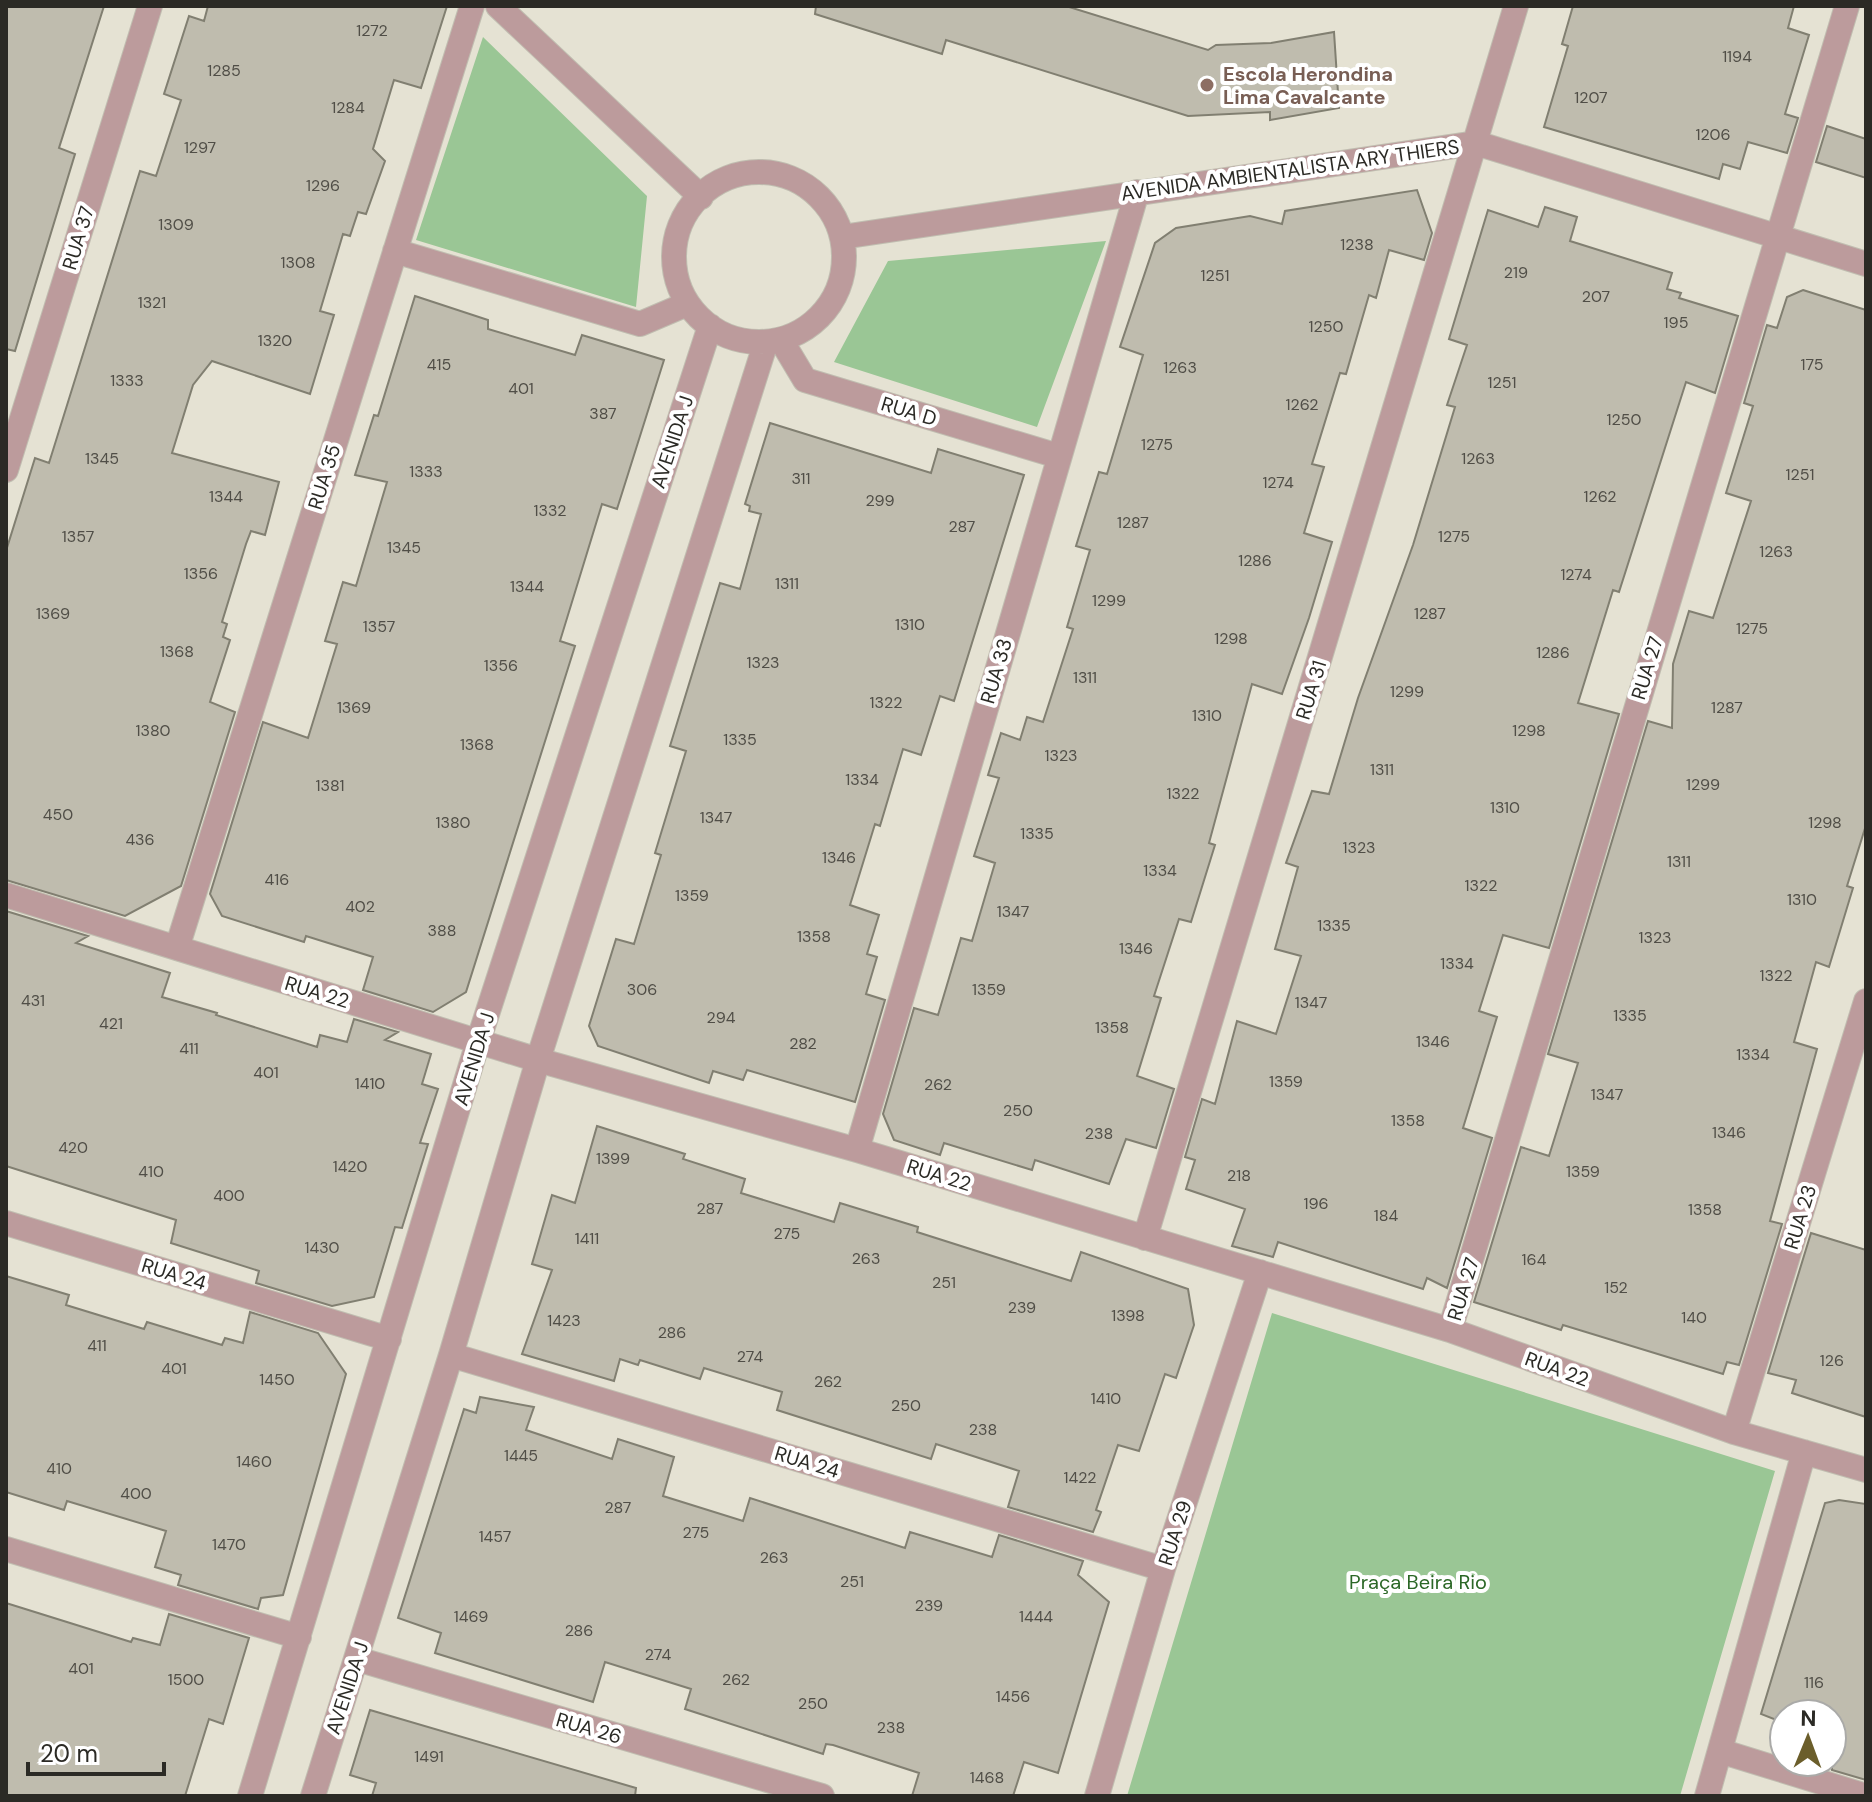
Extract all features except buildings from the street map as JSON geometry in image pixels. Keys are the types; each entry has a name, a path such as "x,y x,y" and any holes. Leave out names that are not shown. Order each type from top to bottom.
{"street":[{"name":"RUA 37","path":"6,470 150,6"},
{"name":"RUA 35","path":"177,948 472,6"},
{"path":"498,6 701,197"},
{"name":"RUA 31","path":"1145,1238 1516,6"},
{"name":"RUA 27","path":"1450,1330 1775,236 1847,6"},
{"name":"AVENIDA AMBIENTALISTA ARY THIERS","path":"842,237 1476,143 1866,264"},
{"path":"761,172 787,177 810,189 829,207 842,237 845,258 840,285 827,310 806,328 774,341 737,340 710,326 687,304 677,280 673,253 679,228 692,205 734,176 761,172"},
{"name":"RUA 33","path":"857,1150 1137,192"},
{"path":"395,251 640,324 687,304"},
{"name":"AVENIDA J","path":"250,1796 478,1042 710,326"},
{"name":"RUA D","path":"774,341 805,380 1058,456"},
{"name":"AVENIDA J","path":"313,1796 451,1355 538,1060 774,341"},
{"name":"RUA 22","path":"6,895 478,1042 857,1150 1450,1330 1734,1432 1866,1470"},
{"name":"RUA 23","path":"1734,1432 1866,1001"},
{"name":"RUA 24","path":"6,1223 389,1339"},
{"name":"RUA 29","path":"1097,1796 1163,1569 1260,1272"},
{"name":"RUA 24","path":"451,1355 1163,1569"},
{"path":"1707,1796 1804,1452"},
{"path":"6,1549 299,1637"},
{"name":"RUA 26","path":"357,1659 822,1796"},
{"path":"1720,1751 1866,1796"}],"green space":[{"path":"483,37 647,196 636,307 416,240"},
{"path":"1106,241 1037,427 834,362 888,261"},
{"name":"Praça Beira Rio","path":"1272,1313 1775,1471 1680,1796 1127,1796"}],"place":[{"name":"Escola Herondina Lima Cavalcante","path":"1207,85"}]}
